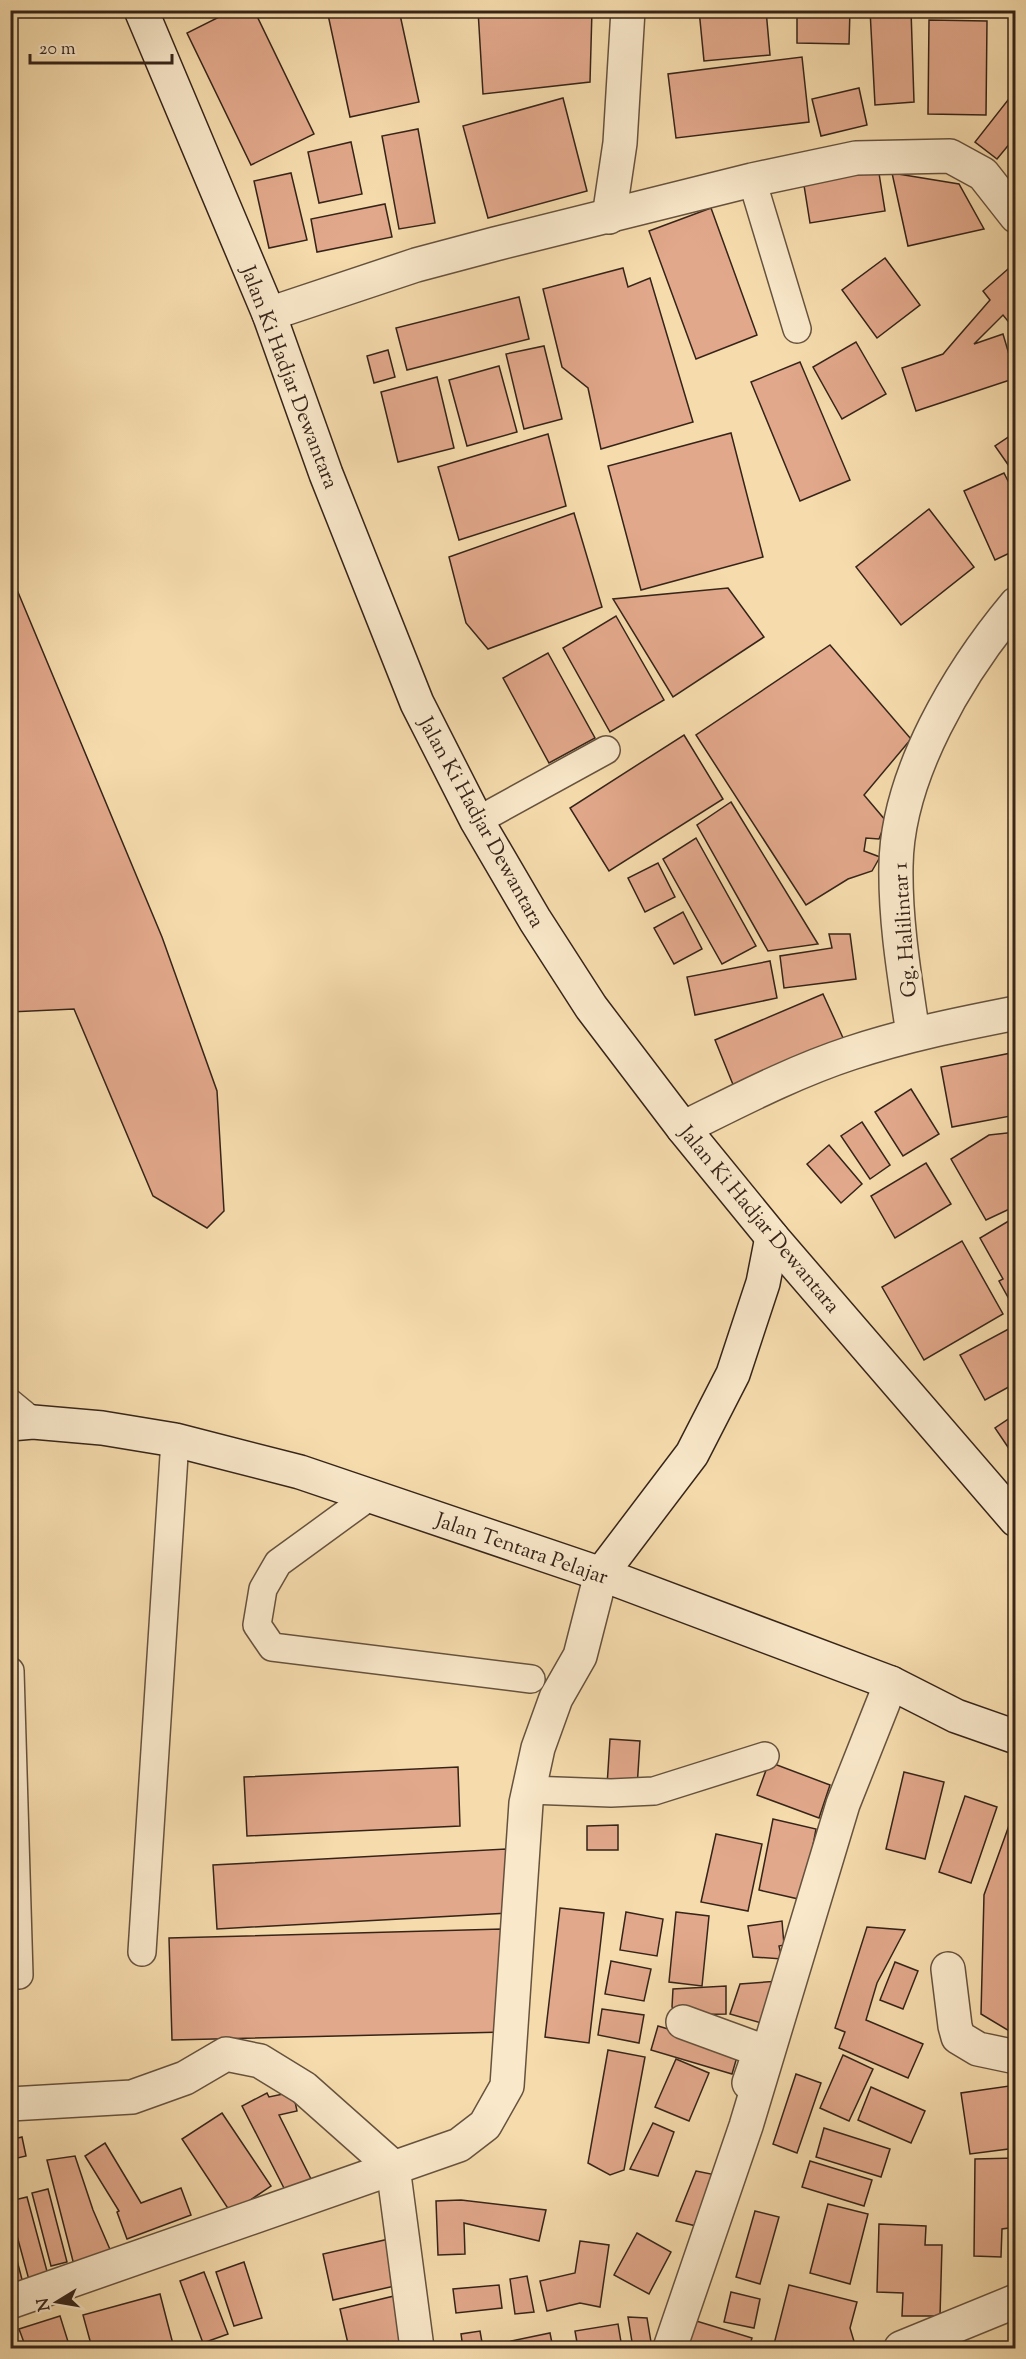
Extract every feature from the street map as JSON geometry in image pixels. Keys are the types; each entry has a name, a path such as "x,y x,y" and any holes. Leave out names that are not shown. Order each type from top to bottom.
{"street":[{"name":"Jalan Ki Hadjar Dewantara","path":"141,10 269,314 326,474 417,703 477,821 535,920 591,1007 683,1128 772,1237 1016,1520"},
{"path":"609,217 620,143 628,10"},
{"path":"269,314 416,265 752,180 856,158 950,156 983,174 1016,216"},
{"name":"Gg. Halilintar 1","path":"914,1034 902,960 898,905 896,864 903,817 924,751 948,702 987,638 1016,604"},
{"path":"683,1128 795,1076 849,1054 914,1034 1016,1013"},
{"path":"10,2302 459,2145 485,2125 507,2086 526,1803 538,1748 555,1698 579,1656 601,1574 692,1454 733,1374 763,1283 772,1237"},
{"name":"Jalan Tentara Pelajar","path":"18,1416 175,1440 300,1472 601,1574 891,1683 956,1716 1016,1737"},
{"path":"670,2349 746,2126 843,1804 891,1683"},
{"path":"948,1970 958,2037 978,2049 1016,2057"},
{"path":"683,2022 754,2048 758,2057 737,2118 741,2124 746,2126"},
{"path":"10,2104 132,2097 185,2078 226,2054 260,2061 304,2088 393,2167 417,2349"},
{"path":"901,2349 1016,2301"}],"lane":[{"path":"752,180 797,329"},
{"path":"477,821 606,750"},
{"path":"142,1952 175,1440"},
{"path":"370,1496 278,1563 263,1589 257,1625 272,1647 531,1679"},
{"path":"10,1671 19,1975"},
{"path":"529,1790 611,1793 654,1791 765,1756"}],"building":[{"path":"233,10 254,10 314,134 251,165 187,33"},
{"path":"327,10 399,10 419,102 350,117"},
{"path":"478,10 592,10 590,82 483,94"},
{"path":"699,10 766,10 770,55 704,61"},
{"path":"797,10 850,10 849,44 797,43"},
{"path":"870,10 911,10 914,102 875,105"},
{"path":"929,20 987,21 986,115 928,114"},
{"path":"802,57 809,122 676,138 668,74"},
{"path":"859,88 867,125 821,136 812,99"},
{"path":"1015,91 1016,136 997,159 975,142"},
{"path":"563,98 587,191 488,218 463,126"},
{"path":"418,129 435,223 399,229 382,136"},
{"path":"351,142 362,194 319,203 308,152"},
{"path":"878,167 885,211 810,223 803,179"},
{"path":"291,173 307,240 269,248 254,181"},
{"path":"892,173 959,184 984,229 908,246"},
{"path":"385,204 392,237 317,252 311,219"},
{"path":"711,208 757,335 696,359 649,231"},
{"path":"885,258 920,305 877,338 842,290"},
{"path":"623,268 628,287 650,278 693,422 601,449 588,388 562,367 543,289"},
{"path":"1008,269 1016,278 1016,331 1003,315 974,344 1003,334 1016,378 916,411 902,368 943,354 990,300 983,291"},
{"path":"519,297 529,339 407,370 396,328"},
{"path":"856,342 886,394 842,419 813,367"},
{"path":"544,346 562,419 524,429 506,354"},
{"path":"388,350 395,377 374,383 367,356"},
{"path":"800,362 850,480 800,501 751,382"},
{"path":"499,366 517,432 467,446 449,380"},
{"path":"437,377 454,448 398,462 381,392"},
{"path":"1016,432 1016,476 995,446"},
{"path":"731,433 763,557 641,590 608,466"},
{"path":"548,434 566,506 459,540 438,467"},
{"path":"1004,473 1016,497 1016,550 995,560 964,491"},
{"path":"929,509 974,567 901,625 856,567"},
{"path":"574,513 602,607 488,649 466,623 449,557"},
{"path":"10,573 162,937 217,1091 224,1211 207,1228 153,1196 74,1009 10,1012"},
{"path":"728,588 764,637 673,697 613,599"},
{"path":"616,616 664,700 610,732 563,648"},
{"path":"830,645 911,739 864,795 886,821 879,839 866,838 864,851 880,857 872,871 848,879 806,905 696,735"},
{"path":"548,653 595,738 549,763 503,678"},
{"path":"684,735 723,799 609,871 570,808"},
{"path":"731,802 818,944 768,951 697,825"},
{"path":"696,838 756,946 722,964 663,859"},
{"path":"658,863 675,897 645,912 628,878"},
{"path":"683,912 702,949 674,964 654,928"},
{"path":"829,934 850,934 856,979 784,988 780,956 832,948"},
{"path":"770,961 777,998 695,1015 687,977"},
{"path":"823,994 844,1040 734,1087 715,1040"},
{"path":"1016,1052 1016,1115 952,1127 941,1067"},
{"path":"911,1089 939,1134 903,1156 875,1112"},
{"path":"862,1122 890,1165 870,1179 841,1136"},
{"path":"1016,1132 1016,1206 986,1220 951,1159 989,1135"},
{"path":"829,1145 862,1184 841,1203 807,1164"},
{"path":"926,1163 951,1204 895,1238 871,1196"},
{"path":"1012,1219 1016,1220 1014,1308 999,1281 1003,1279 980,1238"},
{"path":"962,1241 1003,1314 924,1360 882,1287"},
{"path":"1016,1325 1016,1383 985,1400 960,1355"},
{"path":"1016,1414 1016,1459 995,1428"},
{"path":"610,1739 640,1741 637,1788 607,1786"},
{"path":"769,1762 830,1785 819,1818 757,1795"},
{"path":"458,1767 460,1826 247,1836 244,1777"},
{"path":"904,1772 944,1782 925,1859 886,1849"},
{"path":"965,1796 997,1807 971,1883 939,1872"},
{"path":"1016,1806 1016,2035 981,2014 984,1895"},
{"path":"773,1819 816,1829 803,1900 759,1890"},
{"path":"618,1825 618,1850 587,1850 587,1826"},
{"path":"716,1834 762,1844 748,1911 701,1902"},
{"path":"506,1849 509,1913 217,1929 213,1865"},
{"path":"560,1908 604,1913 589,2043 545,2037"},
{"path":"626,1912 663,1919 657,1956 620,1950"},
{"path":"676,1912 709,1916 702,1986 669,1982"},
{"path":"782,1921 784,1945 779,1946 782,1959 753,1957 748,1926"},
{"path":"867,1927 905,1930 877,1983 866,2020 923,2044 908,2078 839,2048 845,2032 835,2028"},
{"path":"502,1929 505,2032 172,2040 169,1938"},
{"path":"611,1961 651,1969 644,2001 605,1994"},
{"path":"895,1962 918,1971 903,2009 880,2000"},
{"path":"779,1981 768,2025 730,2014 740,1984"},
{"path":"726,1986 726,2014 678,2015 672,2007 673,1989"},
{"path":"602,2009 644,2015 639,2043 598,2035"},
{"path":"658,2026 739,2050 732,2074 651,2050"},
{"path":"608,2050 645,2057 624,2170 610,2175 588,2163"},
{"path":"843,2055 873,2069 849,2121 820,2108"},
{"path":"676,2059 709,2073 689,2121 655,2107"},
{"path":"796,2074 821,2083 797,2153 773,2144"},
{"path":"1016,2085 1016,2148 970,2154 961,2093"},
{"path":"871,2087 925,2111 911,2143 858,2120"},
{"path":"293,2092 297,2111 279,2115 312,2181 287,2194 242,2106 267,2093 269,2097"},
{"path":"222,2113 271,2186 231,2213 182,2139"},
{"path":"653,2123 674,2132 658,2176 630,2169"},
{"path":"824,2128 890,2149 881,2177 816,2157"},
{"path":"22,2137 26,2156 13,2159 16,2179 10,2180 10,2140"},
{"path":"105,2143 141,2203 181,2188 191,2215 127,2239 117,2212 119,2211 85,2156"},
{"path":"75,2156 93,2210 112,2254 75,2269 47,2160"},
{"path":"1016,2158 1016,2227 1002,2229 1001,2257 974,2256 975,2159"},
{"path":"810,2161 872,2180 864,2206 802,2187"},
{"path":"696,2171 716,2175 700,2227 676,2221"},
{"path":"48,2189 67,2262 51,2266 32,2193"},
{"path":"27,2197 48,2275 29,2280 10,2210 10,2201"},
{"path":"461,2200 546,2210 539,2241 464,2223 465,2254 438,2255 436,2201"},
{"path":"828,2204 868,2214 850,2284 810,2273"},
{"path":"755,2211 779,2217 760,2284 736,2277"},
{"path":"879,2224 926,2226 925,2245 942,2245 940,2316 902,2316 903,2293 877,2292"},
{"path":"637,2233 671,2252 649,2294 614,2275"},
{"path":"10,2234 24,2287 10,2291"},
{"path":"389,2239 399,2285 333,2300 323,2254"},
{"path":"580,2241 609,2245 600,2307 580,2303 547,2311 540,2281 575,2273"},
{"path":"244,2262 262,2318 234,2326 216,2272"},
{"path":"204,2272 228,2334 203,2343 180,2281"},
{"path":"527,2276 534,2312 515,2314 510,2279"},
{"path":"499,2285 502,2308 456,2313 453,2289"},
{"path":"789,2285 857,2302 850,2328 856,2348 773,2348"},
{"path":"731,2292 760,2299 754,2328 724,2322"},
{"path":"160,2294 174,2348 92,2348 83,2315"},
{"path":"394,2296 406,2344 386,2348 349,2348 340,2309"},
{"path":"60,2316 70,2348 26,2348 19,2329"},
{"path":"628,2317 647,2318 652,2348 633,2348"},
{"path":"693,2320 752,2338 749,2348 685,2348"},
{"path":"618,2324 622,2348 578,2348 575,2331"},
{"path":"480,2331 483,2348 463,2348 461,2334"},
{"path":"550,2333 553,2348 513,2348 511,2341"}]}
